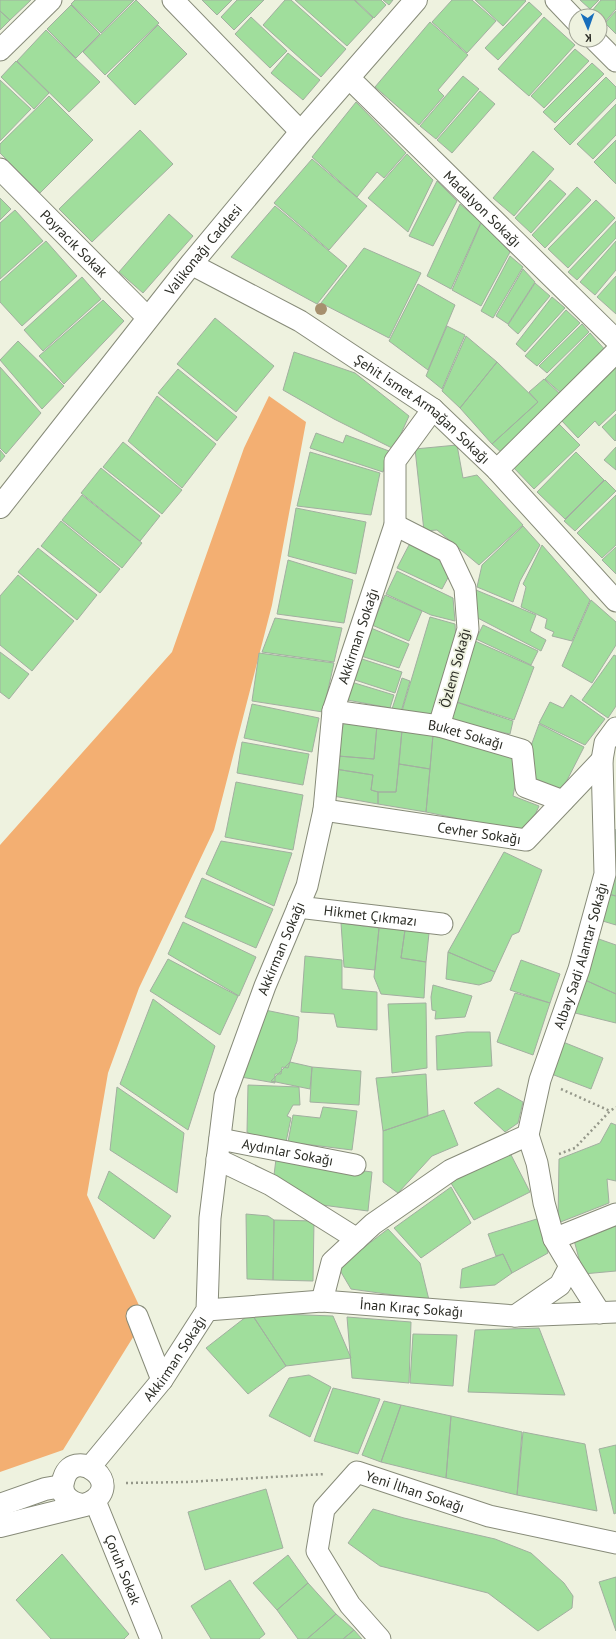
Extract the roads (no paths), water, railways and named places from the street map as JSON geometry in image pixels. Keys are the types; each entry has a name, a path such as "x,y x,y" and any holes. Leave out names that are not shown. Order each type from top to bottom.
{"street":[{"path":"0,50 51,0"},
{"path":"173,0 301,132"},
{"name":"Valikonağı Caddesi","path":"0,507 191,264 301,132 416,0"},
{"path":"556,0 568,12"},
{"path":"603,48 616,61"},
{"name":"Madalyon Sokağı","path":"349,78 616,340"},
{"name":"Poyracık Sokak","path":"0,169 148,318"},
{"name":"Şehit İsmet Armağan Sokağı","path":"191,264 300,320 433,409 497,470 616,601"},
{"path":"497,470 616,352"},
{"name":"Akkirman Sokağı","path":"93,1489 207,1310 210,1218 225,1096 265,986 307,886 324,810 333,711 395,525 395,461 433,409"},
{"name":"Özlem Sokağı","path":"395,525 448,552 466,588 468,629 440,726"},
{"name":"Buket Sokağı","path":"333,711 440,726 522,750 526,787 563,801"},
{"name":"Albay Sadi Alantar Sokağı","path":"528,1135 540,1080 579,969 605,874 602,760 605,743 616,728"},
{"name":"Cevher Sokağı","path":"324,810 526,840 602,760"},
{"name":"Hikmet Çıkmazı","path":"298,907 442,924"},
{"path":"322,1301 332,1262 373,1224 451,1170 528,1135 537,1163 544,1203 554,1239 570,1266 608,1312"},
{"name":"Aydınlar Sokağı","path":"220,1139 355,1165"},
{"path":"217,1159 271,1185 357,1239"},
{"path":"554,1239 616,1214"},
{"path":"515,1316 560,1285 570,1266"},
{"name":"İnan Kıraç Sokağı","path":"207,1310 322,1301 515,1316 608,1312"},
{"path":"137,1316 162,1380"},
{"path":"80,1465 93,1489 77,1505 69,1500 64,1494 62,1486 64,1476 71,1468 80,1465"},
{"name":"Yeni İlhan Sokağı","path":"380,1639 350,1605 317,1551 324,1509 357,1472 489,1516 616,1543"},
{"path":"0,1505 45,1489 62,1486"},
{"path":"0,1526 93,1489"},
{"name":"Çoruh Sokak","path":"93,1489 151,1639"}]}
